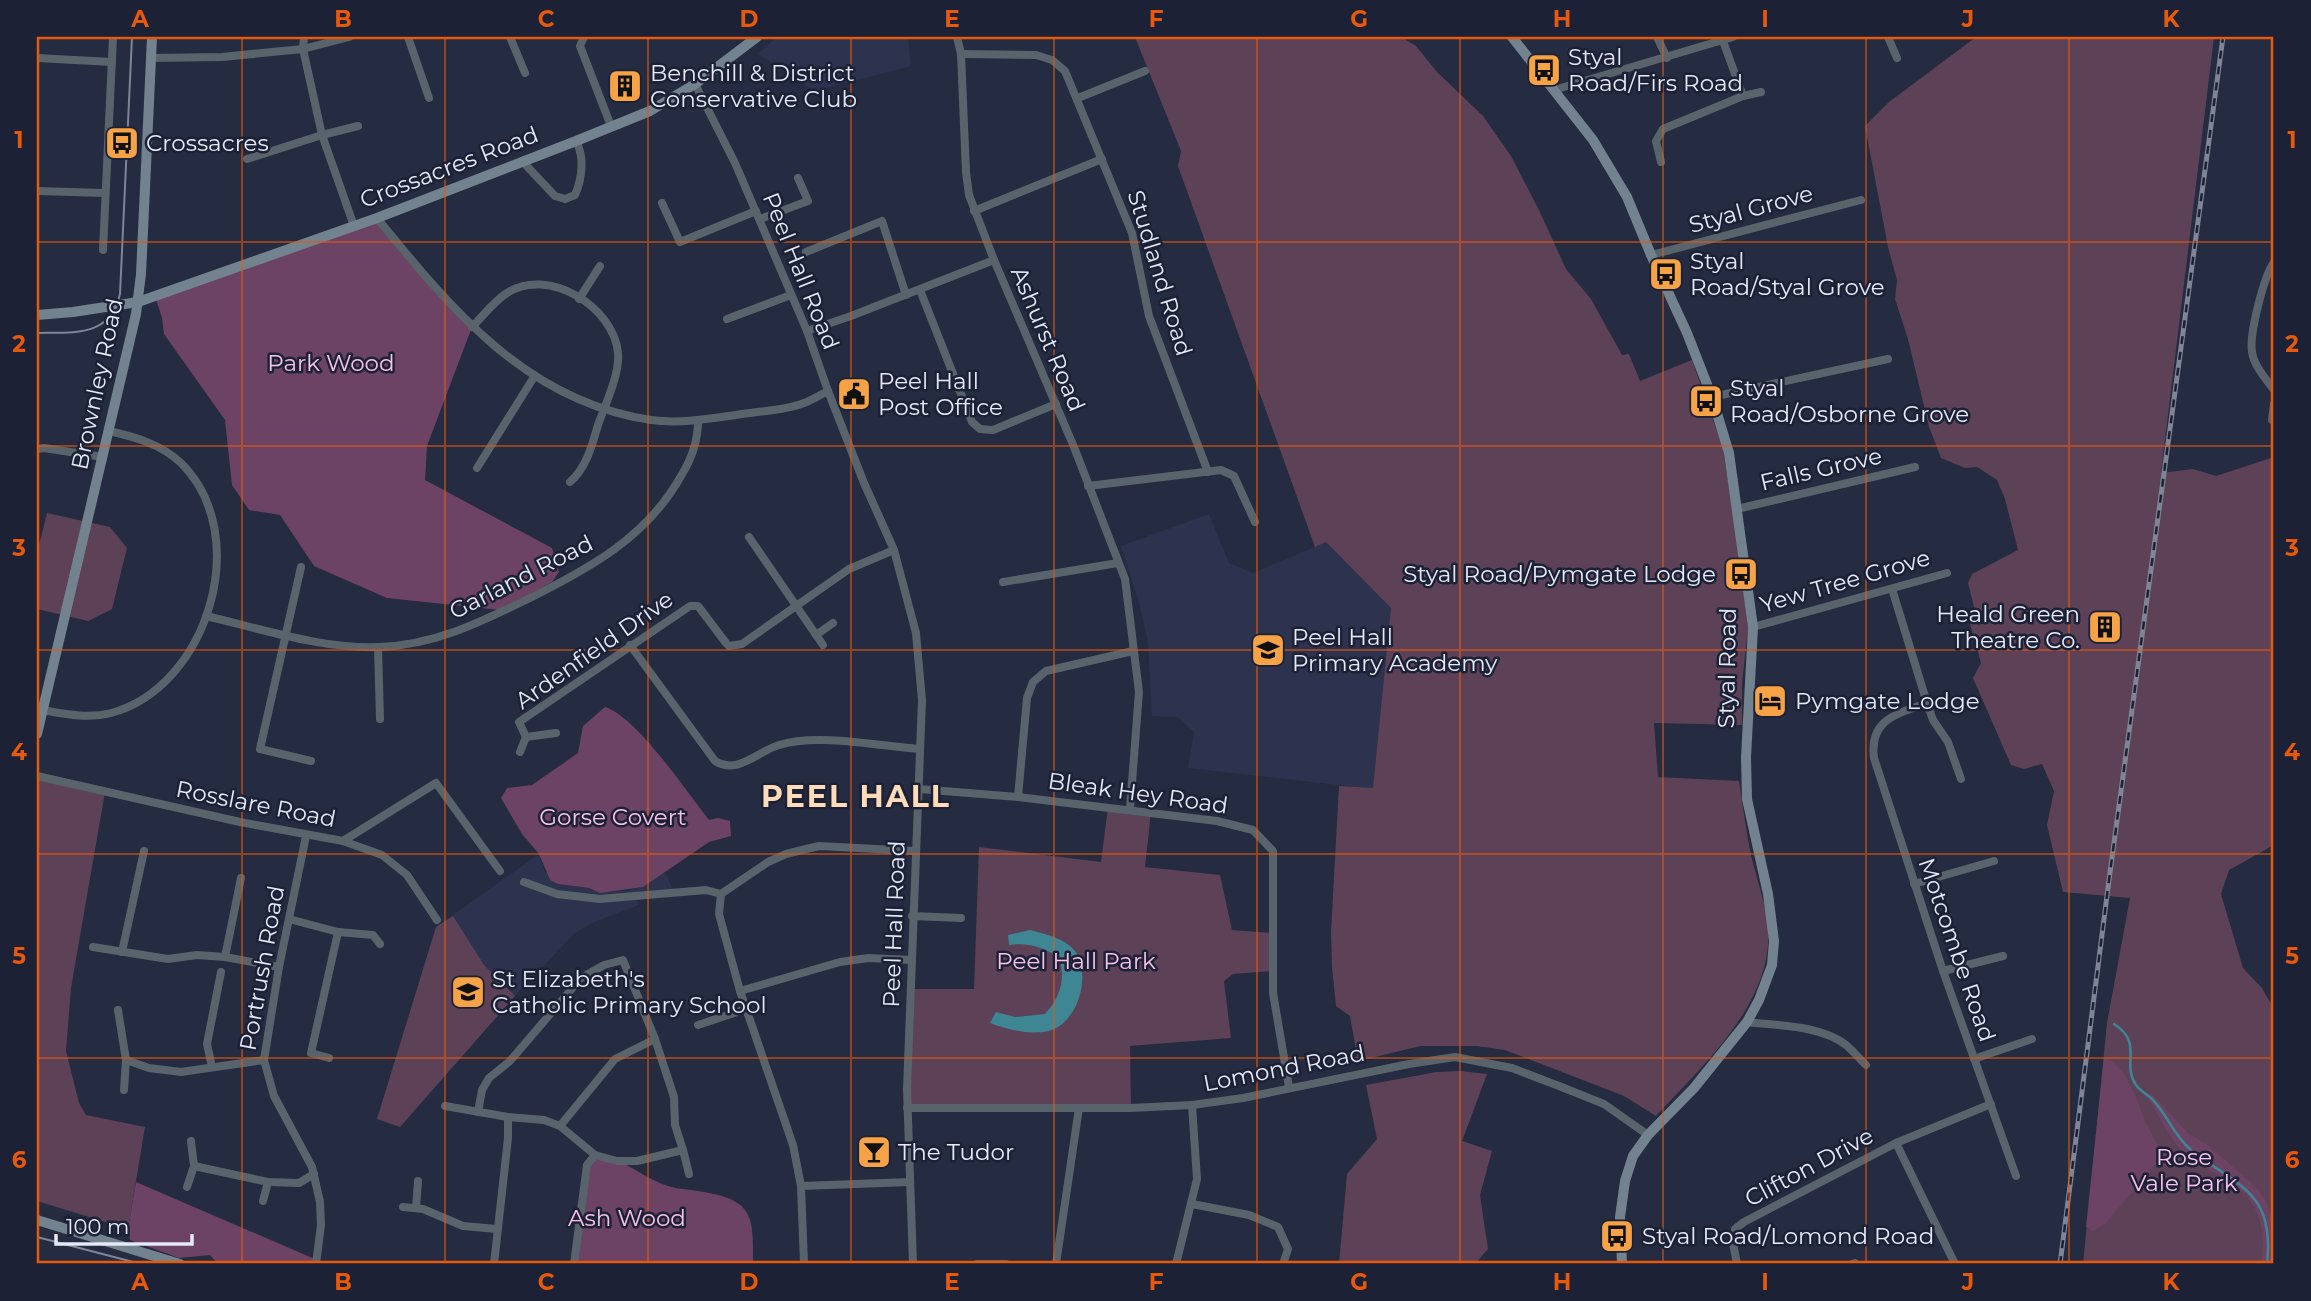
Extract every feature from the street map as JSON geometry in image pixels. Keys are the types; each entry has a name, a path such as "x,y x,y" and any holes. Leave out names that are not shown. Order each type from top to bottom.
{"street":[{"path":"103,250 113,37"},
{"name":"Brownley Road","path":"37,734 138,302 152,37"},
{"path":"304,37 303,49 322,135 354,226"},
{"path":"151,58 222,57 303,49 349,37"},
{"path":"408,37 429,98"},
{"path":"510,37 525,73"},
{"path":"584,37 580,46 611,126"},
{"name":"Crossacres Road","path":"37,315 73,313 138,302 377,218 650,111 695,84 757,37"},
{"name":"Ashurst Road","path":"957,37 961,54 965,172 974,211 1056,404 1125,579 1139,692 1130,809"},
{"name":"Styal Road","path":"1512,37 1593,140 1627,197 1687,333 1712,397 1729,453 1753,627 1746,758 1747,799 1768,894 1774,941 1769,976 1747,1022 1694,1088 1648,1135 1633,1156 1625,1181 1620,1217 1622,1264"},
{"path":"1657,37 1667,58"},
{"path":"1554,90 1733,37"},
{"path":"1888,37 1897,58"},
{"path":"1723,41 1743,96"},
{"name":"Studland Road","path":"961,54 1037,55 1052,60 1065,71 1132,233 1149,316 1208,472"},
{"path":"37,58 112,62"},
{"path":"1078,98 1145,71"},
{"name":"Peel Hall Road","path":"695,84 758,215 807,331 864,482 894,550 916,633 922,700 907,1108 913,1264"},
{"path":"1661,162 1652,139 1662,129 1743,96 1760,92"},
{"path":"247,159 358,126"},
{"path":"522,161 555,196 565,199 575,195 579,186 582,151 576,141"},
{"path":"974,211 1102,159"},
{"path":"662,203 680,242 808,201 798,178"},
{"path":"37,191 105,193"},
{"name":"Styal Grove","path":"1651,256 1861,200"},
{"path":"377,218 419,270 472,327 502,353 534,377 604,408 652,420 698,421 803,404 828,391"},
{"path":"806,252 881,220 906,295"},
{"path":"807,331 994,260"},
{"path":"2274,262 2269,269 2256,314 2252,352 2274,390"},
{"path":"579,299 600,265"},
{"path":"472,327 507,293 526,286 554,287 579,299 603,318 615,339 618,364 590,450 579,474 570,482"},
{"path":"920,290 972,422 980,429 993,430 1056,404"},
{"path":"727,319 791,295"},
{"path":"1712,397 1888,359"},
{"path":"477,468 534,377"},
{"path":"2272,420 2274,404"},
{"name":"Garland Road","path":"206,616 347,646 378,647 431,640 463,631 602,560 638,532 671,494 694,449 698,421"},
{"path":"42,710 95,716 131,705 148,696 175,671 206,616 215,586 218,556 214,519 198,486 181,463 147,440 109,431"},
{"path":"37,449 103,457"},
{"name":"Falls Grove","path":"1737,509 1915,467"},
{"path":"1088,486 1221,470 1234,476 1255,522"},
{"path":"749,537 823,645"},
{"name":"Ardenfield Drive","path":"556,733 526,737 519,722 690,606 695,605 703,611 729,646 734,647 849,569 894,550"},
{"path":"1003,582 1118,563"},
{"path":"301,567 260,749 311,761"},
{"name":"Yew Tree Grove","path":"1753,627 1947,573"},
{"path":"1892,589 1933,720 1948,742 1961,779"},
{"path":"816,635 833,624"},
{"path":"630,645 715,761 726,767 735,766 780,745 815,740 920,749"},
{"path":"378,647 380,719"},
{"path":"1018,797 1027,698 1033,682 1046,671 1133,651"},
{"name":"Motcombe Road","path":"1927,703 1889,717 1872,743 1874,758 1943,971 2016,1176"},
{"path":"520,752 526,737"},
{"name":"Rosslare Road","path":"37,776 306,836 343,841 382,855 407,875 437,920"},
{"path":"343,841 436,783 500,871"},
{"name":"Bleak Hey Road","path":"919,789 1130,809 1217,821 1253,830 1273,851 1273,993 1289,1087"},
{"name":"Portrush Road","path":"306,836 279,967 264,1060 275,1096 298,1137 314,1174 320,1202 321,1225 316,1264"},
{"path":"524,882 557,894 600,899 706,890 721,894 768,862 786,854 819,846 915,851"},
{"path":"122,952 144,851"},
{"path":"1914,884 1994,861"},
{"path":"225,957 241,877"},
{"path":"721,894 719,914 740,990 793,1146 801,1186 804,1264"},
{"path":"912,916 961,918"},
{"path":"289,919 338,932 373,936 380,944"},
{"path":"329,1058 311,1053 338,932"},
{"path":"93,947 168,959 197,955 225,957 279,967"},
{"path":"1943,971 2003,956"},
{"path":"740,990 841,962 868,958 912,960"},
{"path":"478,1112 482,1090 489,1078 510,1061 581,978 604,965 623,960 655,1039 674,1097 675,1125 689,1174"},
{"path":"212,1067 207,1044 221,972"},
{"path":"698,1025 746,1009"},
{"path":"118,1010 126,1060 124,1090"},
{"path":"1747,1022 1813,1031 1830,1036 1846,1045 1866,1065"},
{"path":"560,1126 615,1059 655,1039"},
{"path":"1974,1059 2032,1039"},
{"name":"Lomond Road","path":"907,1108 1131,1108 1192,1105 1243,1098 1455,1057 1512,1068 1604,1104 1648,1135"},
{"path":"126,1060 149,1068 181,1072 264,1060"},
{"path":"1955,1264 1896,1143 1991,1104"},
{"path":"1176,1264 1197,1179 1192,1105"},
{"path":"445,1106 544,1120 560,1126 595,1155 617,1161 637,1161 682,1150"},
{"path":"1056,1264 1079,1108"},
{"path":"494,1264 509,1117"},
{"path":"187,1187 194,1166 191,1141"},
{"name":"Clifton Drive","path":"1737,1264 1733,1243 1735,1229 1744,1222 1896,1143"},
{"path":"574,1264 587,1166 595,1155"},
{"path":"194,1166 268,1182 299,1183 314,1174"},
{"path":"416,1208 418,1181"},
{"path":"263,1201 268,1182"},
{"path":"801,1186 910,1182"},
{"path":"1192,1205 1249,1215 1278,1227 1288,1249 1283,1264"},
{"path":"403,1207 423,1209 463,1226 497,1229"},
{"path":"37,1220 180,1264"},
{"path":"978,1264 1006,1264"}],"shaded area":[{"path":"777,37 908,37 911,66 827,88 824,97 758,54"},
{"name":"Peel Hall Primary Academy","path":"1209,514 1229,563 1253,573 1326,542 1391,608 1373,789 1188,768 1194,732 1178,717 1152,716 1148,643 1139,602 1121,546"},
{"name":"St Elizabeth's Catholic Primary School","path":"539,854 545,872 558,884 589,888 600,893 626,891 643,887 665,872 674,892 635,898 639,905 592,923 575,933 515,996 400,1127 377,1119 436,927"},
{"path":"1030,930 1068,944 1081,963 1082,983 1072,1013 1058,1027 1042,1032 1015,1030 990,1023 996,1012 1015,1017 1045,1014 1058,995 1062,981 1059,957 1035,946 1009,945 1008,935"}],"green space":[{"path":"1135,37 1401,37 1416,46 1437,72 1483,116 1511,156 1566,269 1591,299 1622,355 1629,354 1640,381 1692,360 1723,448 1736,533 1748,628 1742,683 1742,725 1654,723 1658,777 1739,781 1751,855 1767,917 1768,946 1762,974 1751,1001 1735,1027 1656,1116 1624,1096 1505,1050 1477,1046 1421,1046 1358,1061 1350,1016 1336,1006 1332,967 1331,932 1339,786 1373,788 1391,608 1326,542 1315,547 1178,166 1181,151"},
{"name":"Rose Vale Park","path":"1976,37 2214,37 2161,473 2193,469 2216,476 2274,457 2274,845 2229,870 2221,894 2243,968 2262,988 2274,1009 2274,1264 2083,1264 2107,1023 2130,898 2063,892 2047,825 2054,791 2042,764 2024,769 2011,765 1973,678 1981,663 1970,624 1974,607 1968,583 1972,574 2018,550 2005,499 1997,480 1977,467 1965,468 1941,458 1929,427 1908,339 1895,299 1897,280 1865,126 1889,102"},
{"name":"Park Wood","path":"377,218 472,327 427,446 425,480 552,548 559,572 552,582 500,610 387,598 314,566 280,515 249,510 232,485 225,420 164,334 156,299"},
{"path":"47,513 110,527 127,548 112,609 88,621 37,609 37,553"},
{"name":"Gorse Covert","path":"605,707 632,725 646,740 709,820 718,818 730,821 731,836 709,842 643,887 600,893 550,880 539,854 522,834 501,798 507,788 532,785 578,753 583,726"},
{"path":"37,776 105,792 71,988 66,1051 79,1103 86,1115 145,1127 128,1229 37,1201"},
{"name":"Peel Hall Park","path":"1108,807 1151,812 1145,867 1220,875 1232,930 1272,933 1273,971 1233,974 1224,981 1231,1038 1130,1046 1131,1108 907,1108 911,989 974,989 979,847 1101,862"},
{"path":"453,916 484,965 515,996 400,1127 377,1119 436,927"},
{"path":"2104,1058 2120,1069 2126,1078 2163,1155 2106,1223 2093,1231 2086,1227"},
{"path":"1437,1072 1487,1074 1462,1141 1492,1151 1480,1195 1488,1249 1475,1264 1339,1264 1347,1174 1377,1139 1366,1085"},
{"path":"2147,1093 2154,1096 2188,1133 2209,1146 2258,1189 2266,1201 2274,1225 2274,1264 2261,1264 2261,1227 2254,1206 2247,1196 2228,1180 2197,1163 2182,1151 2164,1126"},
{"name":"Ash Wood","path":"595,1155 616,1160 669,1186 715,1194 739,1204 750,1221 753,1264 574,1264 583,1188"},
{"path":"136,1182 317,1260 317,1264 218,1264 210,1255 179,1258 130,1240 128,1229"}],"waterway":[{"path":"2114,1024 2128,1038 2130,1069 2138,1087 2157,1105 2191,1150 2238,1183 2259,1206 2268,1240 2267,1264"}],"tram line":[{"path":"37,333 76,332 99,325 108,319 120,294 132,37"},
{"path":"37,1237 141,1264"}],"railway":[{"path":"2060,1264 2223,37"}],"place":[{"name":"Styal Road/Firs Road","path":"1544,70"},
{"name":"Benchill & District Conservative Club","path":"625,86"},
{"name":"Crossacres","path":"122,143"},
{"name":"Styal Road/Styal Grove","path":"1666,274"},
{"name":"Peel Hall Post Office","path":"854,394"},
{"name":"Styal Road/Osborne Grove","path":"1706,401"},
{"name":"Styal Road/Pymgate Lodge","path":"1741,574"},
{"name":"Heald Green Theatre Co.","path":"2105,627"},
{"name":"Peel Hall Primary Academy","path":"1268,650"},
{"name":"Pymgate Lodge","path":"1770,701"},
{"name":"St Elizabeth's Catholic Primary School","path":"468,992"},
{"name":"The Tudor","path":"874,1152"},
{"name":"Styal Road/Lomond Road","path":"1617,1236"}],"district":[{"name":"PEEL HALL","path":"856,796"}]}
